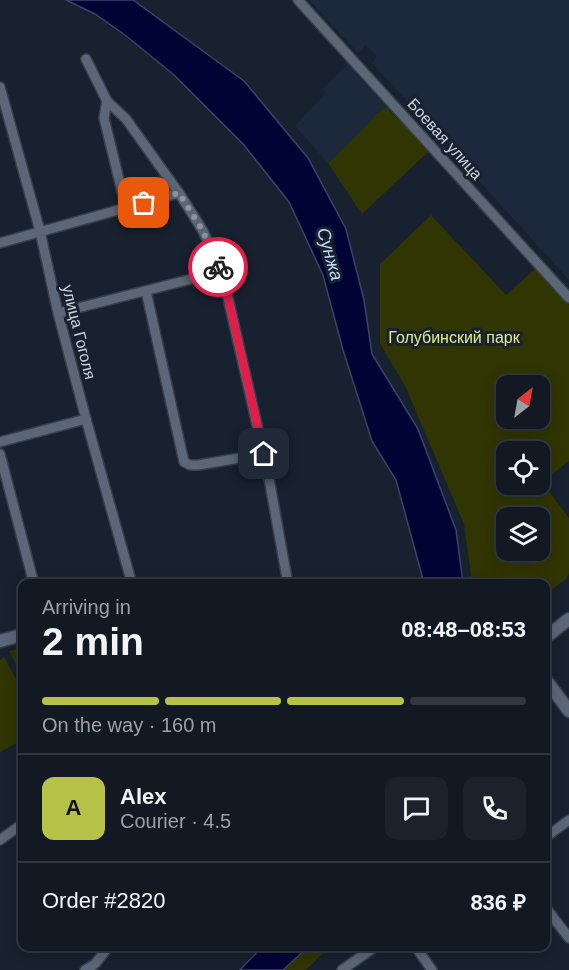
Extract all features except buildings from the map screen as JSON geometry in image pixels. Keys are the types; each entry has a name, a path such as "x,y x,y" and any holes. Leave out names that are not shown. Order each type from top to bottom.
{"main road":[{"path":"550,634 569,619"},
{"path":"0,641 18,636"},
{"path":"550,685 569,711"}],"street":[{"name":"Боевая улица","path":"298,0 569,298"},
{"path":"86,59 107,101 126,119 203,231 219,272 228,298 264,454 287,579"},
{"name":"улица Гоголя","path":"0,87 40,231 58,313 86,419 131,579"},
{"path":"107,101 104,118 126,208"},
{"path":"0,243 179,193"},
{"path":"58,313 219,272"},
{"path":"146,291 184,462 198,465 264,454"},
{"path":"0,442 86,419"},
{"path":"0,454 33,579"},
{"path":"550,834 569,820"},
{"path":"0,840 18,828"},
{"path":"15,831 18,834"},
{"path":"550,913 569,938"},
{"path":"85,970 96,967 106,951"},
{"path":"342,970 369,951"},
{"path":"419,951 432,970"}],"shaded area":[{"path":"309,0 569,0 569,280 372,63 377,56 365,45 358,53"},
{"path":"348,64 386,107 328,163 295,126 326,93 322,89"}],"green space":[{"path":"386,107 429,151 362,214 328,163 373,117"},
{"name":"Голубинский парк","path":"431,215 506,295 536,268 569,305 569,461 550,476 550,441 496,441 496,495 550,495 550,493 569,518 569,573 567,578 550,591 550,579 471,579 464,524 406,388 380,343 380,264"},
{"path":"18,649 18,668 9,651"},
{"path":"4,657 18,683 18,742 0,752 0,660"},
{"path":"304,951 324,951 306,970 283,970"}],"water":[{"name":"Сунжа","path":"66,0 133,0 244,81 308,158 346,229 364,300 372,354 418,429 456,530 462,579 423,579 396,480 372,441 343,350 323,275 289,202 244,145 174,75 95,14"},
{"path":"258,951 304,951 283,970 240,970"}],"way so far":[{"path":"144,203 179,193 203,231 218,267"}],"route":[{"path":"218,267 228,298 264,454"}]}
